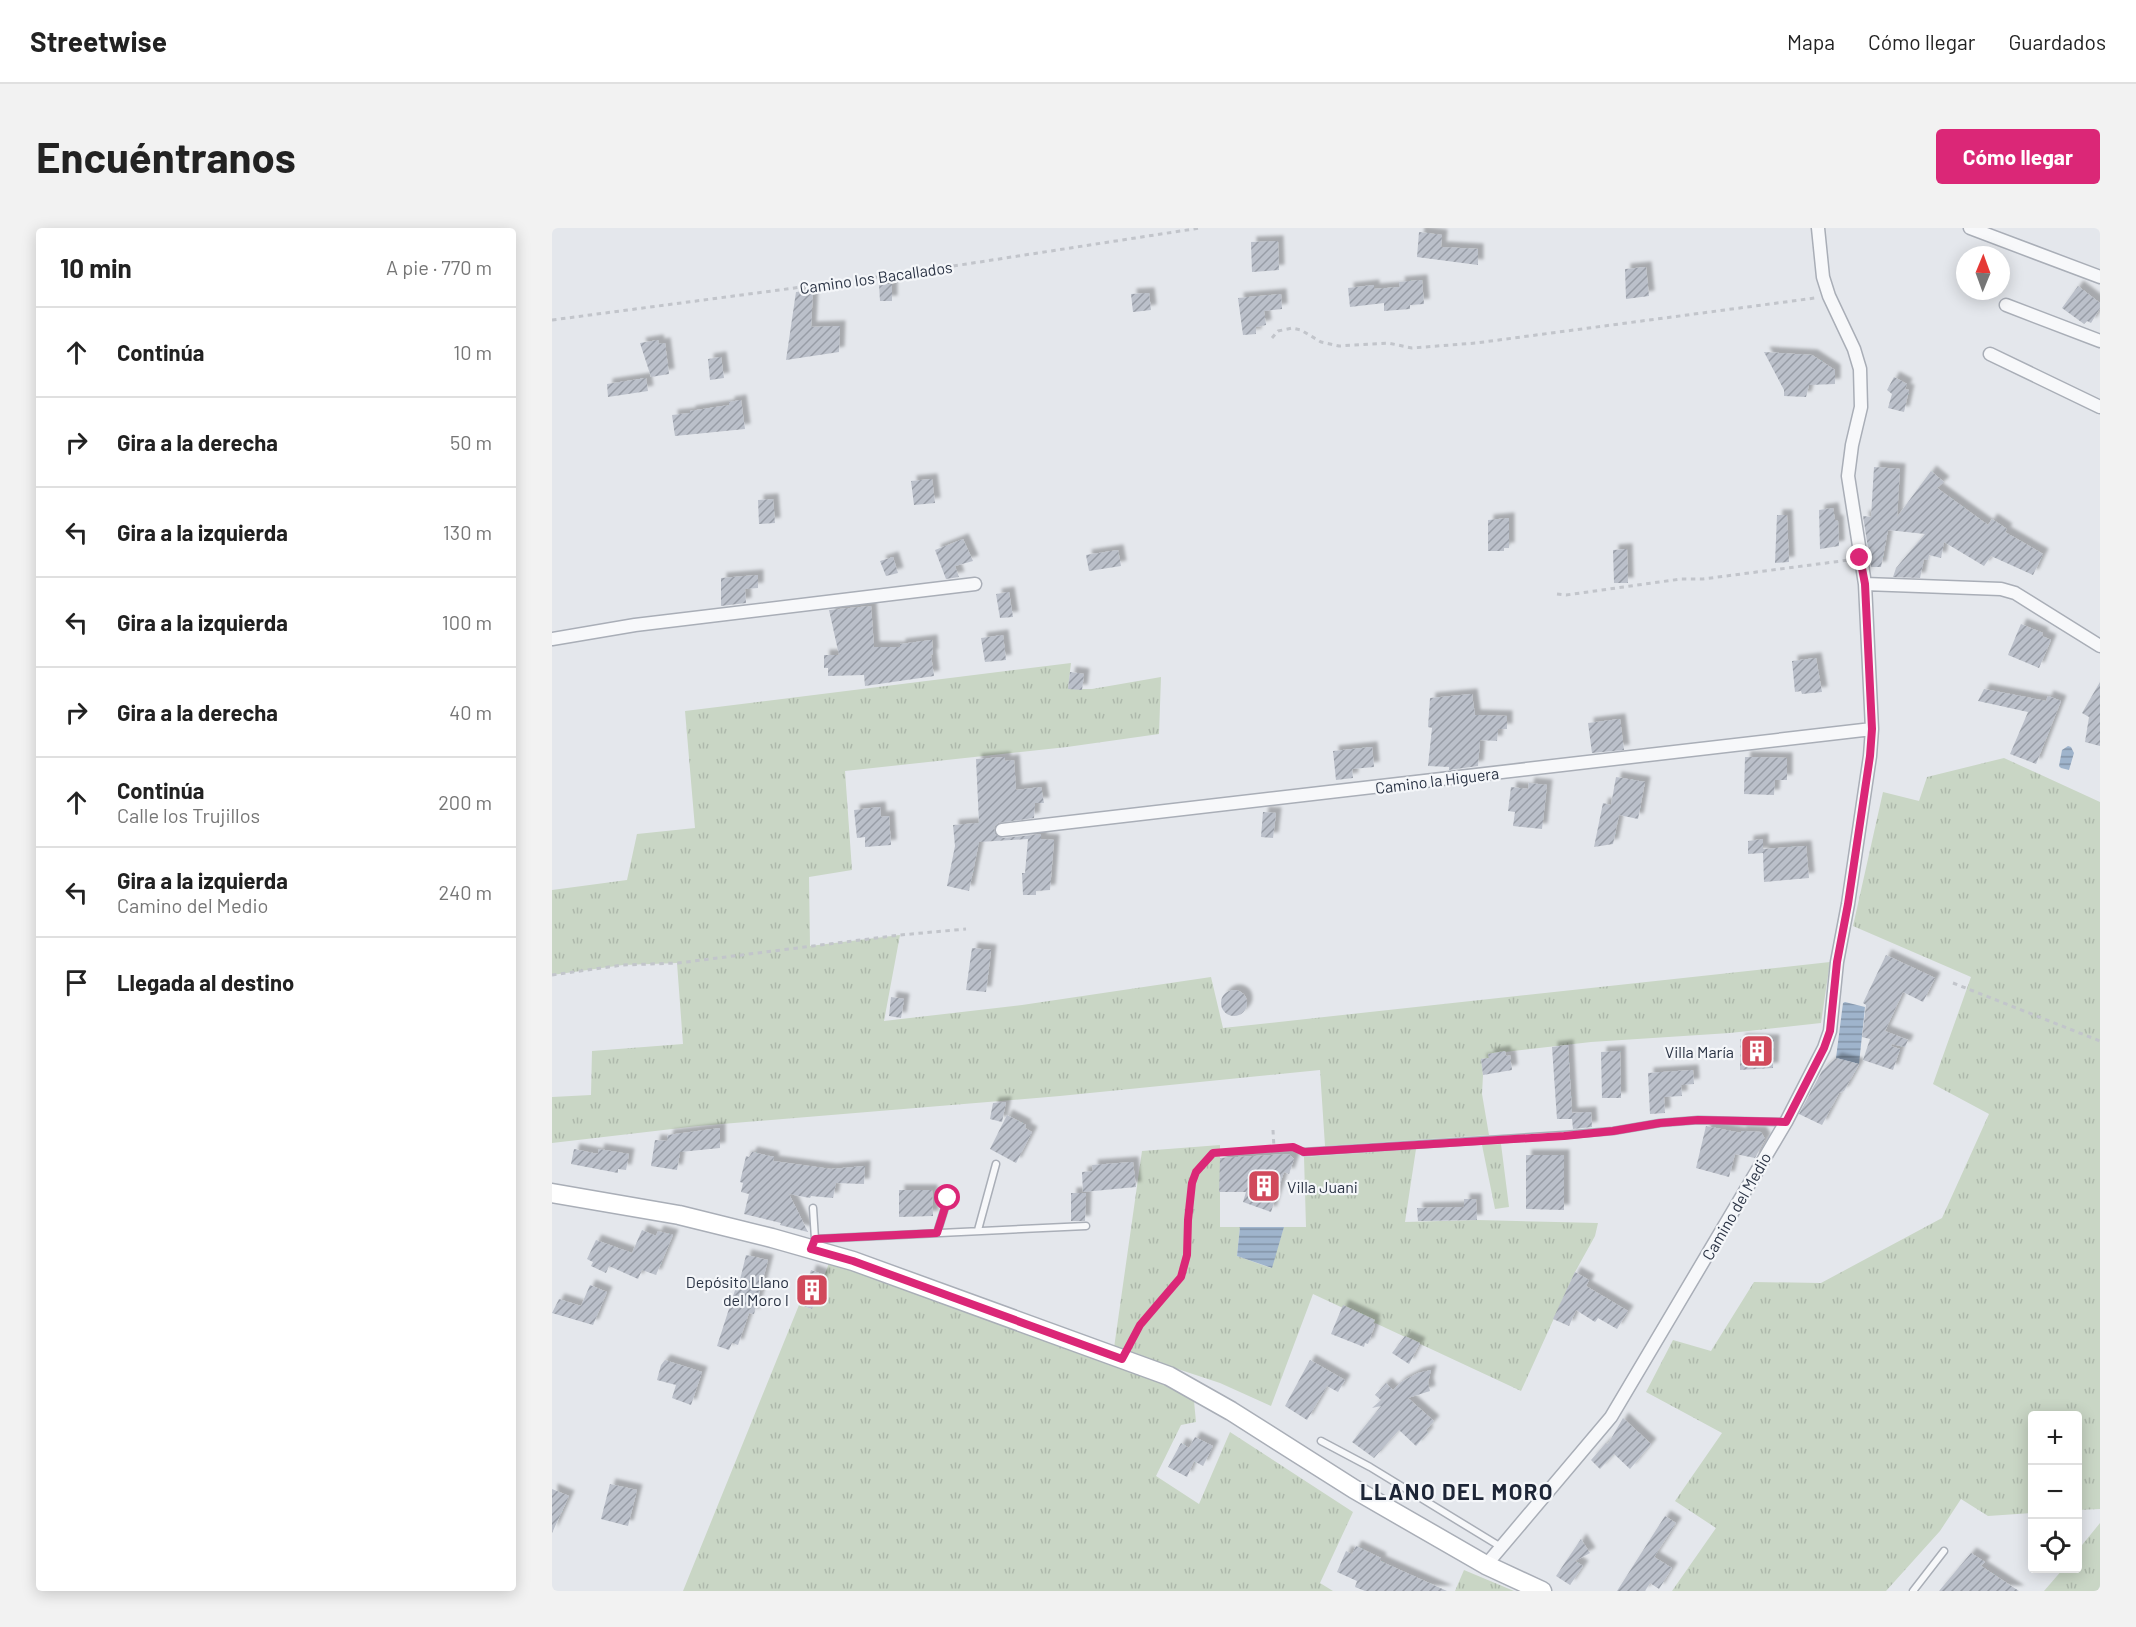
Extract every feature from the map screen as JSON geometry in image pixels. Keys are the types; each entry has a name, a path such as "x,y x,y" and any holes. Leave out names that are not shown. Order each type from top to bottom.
{"main road":[{"path":"552,1193 679,1215 813,1244 853,1261 1169,1376 1231,1411 1354,1489 1486,1565 1542,1591"}],"street":[{"name":"Camino del Medio","path":"1486,1565 1611,1417 1786,1122 1824,1048 1830,1031 1837,962 1852,881 1872,729 1865,584 1848,476 1852,445 1861,407 1860,369 1854,349 1829,296 1823,276 1818,228"},
{"path":"1970,228 2100,277"},
{"path":"2006,305 2100,341"},
{"path":"1990,354 2100,406"},
{"path":"552,639 635,625 975,584"},
{"path":"1865,584 2001,589 2015,593 2100,646"},
{"name":"Camino la Higuera","path":"1002,830 1872,729"}],"lane":[{"path":"1304,1152 1564,1136 1698,1120 1786,1122"},
{"path":"978,1230 996,1164"},
{"path":"937,1233 948,1198"},
{"path":"813,1208 813,1244 978,1230 1086,1226"},
{"path":"1321,1441 1370,1467 1502,1547"},
{"path":"1913,1591 1944,1551"}],"path":[{"name":"Camino los Bacallados","path":"552,320 908,273 1200,228"},
{"path":"1272,338 1278,331 1292,328 1301,330 1321,342 1339,346 1388,343 1412,348 1476,343 1829,296"},
{"path":"1557,594 1566,595 1681,579 1703,579 1860,558"},
{"path":"552,975 623,965 678,963 966,929"},
{"path":"1953,983 2100,1041"},
{"path":"1273,1130 1274,1148"},
{"path":"1122,1359 1140,1325 1181,1277 1187,1255 1190,1199 1196,1172 1213,1153 1293,1147 1304,1152"}],"green space":[{"path":"1071,663 1068,689 1092,689 1161,677 1159,734 1067,747 845,771 852,870 809,877 810,946 900,935 884,1021 1022,1005 1211,977 1223,1028 1830,962 1821,1023 1730,1033 1591,1042 1488,1054 1489,1058 1481,1059 1482,1094 1489,1135 1325,1146 1320,1070 1060,1096 698,1126 552,1143 552,1097 591,1095 592,1051 683,1044 677,963 623,965 552,975 552,890 627,880 637,834 695,828 685,711"},
{"path":"2004,758 2100,802 2100,1509 2082,1510 2082,1411 2028,1411 2028,1513 1988,1516 1961,1499 1940,1531 1886,1591 1672,1591 1716,1528 1675,1501 1722,1433 1646,1392 1673,1340 1711,1351 1754,1282 1821,1283 1942,1218 1989,1114 1933,1084 1971,977 1853,926 1883,792 1919,801 1927,777"},
{"path":"1501,1144 1509,1207 1495,1209 1482,1145"},
{"path":"1220,1145 1220,1227 1240,1227 1237,1256 1271,1268 1284,1227 1306,1227 1304,1157 1416,1149 1405,1222 1477,1220 1598,1223 1595,1236 1575,1272 1521,1391 1313,1294 1271,1406 1220,1383 1114,1348 1142,1151"},
{"path":"829,1263 924,1295 1159,1382 1194,1401 1196,1422 1181,1425 1156,1476 1199,1504 1230,1432 1353,1512 1320,1583 1333,1591 683,1591 799,1305 812,1309"},
{"path":"2100,1523 2100,1591 2044,1591 2060,1573 2082,1573 2082,1545"},
{"path":"1464,1570 1514,1591 1455,1591"}],"water":[{"path":"2068,746 2074,753 2069,770 2059,766 2062,750"},
{"path":"1843,1003 1865,1007 1859,1064 1836,1058"},
{"path":"1240,1227 1284,1227 1272,1268 1237,1256"}],"building":[{"path":"1419,232 1442,235 1441,247 1478,249 1478,265 1417,257"},
{"path":"1278,241 1279,270 1252,272 1251,242"},
{"path":"1646,267 1649,296 1626,299 1625,269"},
{"path":"1422,280 1424,304 1410,305 1410,309 1384,311 1384,303 1350,307 1348,288 1374,285 1374,289 1400,287 1399,282"},
{"path":"879,284 892,284 892,301 880,301"},
{"path":"2078,286 2100,303 2100,308 2091,323 2087,321 2084,324 2062,308"},
{"path":"813,290 811,327 840,326 839,352 786,360 796,292"},
{"path":"1149,293 1151,310 1133,312 1131,294"},
{"path":"1281,294 1282,309 1264,311 1266,325 1256,327 1256,334 1243,335 1238,298"},
{"path":"658,340 659,344 665,343 669,374 651,377 640,343"},
{"path":"1764,352 1812,355 1835,370 1835,384 1809,385 1806,397 1784,396 1784,390"},
{"path":"721,357 724,378 710,380 708,359"},
{"path":"1894,377 1907,384 1905,389 1909,390 1904,412 1888,408 1892,394 1887,390"},
{"path":"646,378 648,391 608,397 607,384"},
{"path":"741,400 745,429 675,436 672,415 729,405 729,402"},
{"path":"1874,467 1900,469 1897,517 1931,471 1944,482 1937,488 1988,525 1992,519 2007,529 2005,532 2043,554 2033,575 1991,556 1984,566 1944,542 1941,558 1929,555 1928,560 1924,559 1920,578 1893,577 1896,568 1925,534 1888,530 1881,567 1871,567 1863,516 1871,517"},
{"path":"932,479 935,503 914,505 911,481"},
{"path":"773,499 775,523 759,524 758,500"},
{"path":"1833,508 1835,520 1838,521 1839,546 1820,549 1819,510"},
{"path":"1777,515 1787,515 1789,562 1775,563"},
{"path":"1509,518 1509,548 1504,548 1504,551 1488,551 1488,520"},
{"path":"963,539 973,561 955,566 959,577 946,579 935,550"},
{"path":"1627,549 1628,583 1614,583 1613,550"},
{"path":"1118,550 1121,566 1089,571 1086,555"},
{"path":"893,557 898,573 886,576 880,561"},
{"path":"758,575 758,588 745,589 746,603 721,606 721,578"},
{"path":"1009,592 1013,617 1000,618 996,594"},
{"path":"871,606 874,647 900,647 900,644 932,640 933,654 931,655 934,676 865,686 864,675 828,676 828,668 824,668 824,655 839,655 829,610"},
{"path":"2021,624 2043,633 2042,636 2051,640 2039,668 2008,655"},
{"path":"1003,635 1006,660 985,662 981,638"},
{"path":"1816,658 1822,692 1802,694 1801,691 1795,692 1792,661"},
{"path":"1070,672 1084,674 1082,690 1068,689"},
{"path":"2100,682 2100,746 2085,742 2089,717 2082,713"},
{"path":"1984,689 2046,701 2048,696 2061,701 2036,764 2010,754 2028,712 1978,701"},
{"path":"1472,694 1475,715 1507,716 1507,729 1498,729 1497,741 1480,740 1478,766 1449,770 1449,767 1428,766 1432,728 1428,727 1430,698"},
{"path":"1620,719 1624,750 1592,753 1588,723"},
{"path":"1372,747 1374,767 1352,769 1353,778 1336,780 1333,751"},
{"path":"1005,757 1005,761 1014,760 1016,790 1041,787 1044,803 1035,803 1034,818 998,823 994,827 995,834 1003,838 1041,834 1041,839 1054,840 1050,890 1036,891 1036,895 1023,895 1022,873 1025,873 1028,839 979,842 969,891 947,886 955,846 953,825 979,823 976,759"},
{"path":"1745,757 1787,758 1787,780 1775,780 1774,795 1744,794"},
{"path":"1616,777 1645,782 1638,819 1619,815 1613,844 1594,847 1603,803 1611,805"},
{"path":"1529,783 1547,785 1542,829 1513,826 1515,812 1508,811 1511,787 1528,789"},
{"path":"880,807 881,817 889,816 891,845 865,847 865,837 857,838 854,810"},
{"path":"1263,812 1276,813 1273,838 1261,837"},
{"path":"1763,839 1763,849 1806,846 1809,878 1764,882 1763,853 1748,854 1748,841"},
{"path":"972,948 991,950 986,992 966,990"},
{"path":"1886,955 1935,978 1923,1002 1903,992 1885,1031 1908,1040 1905,1047 1892,1044 1891,1046 1900,1049 1893,1070 1863,1060 1870,1039 1862,1037 1866,1005 1863,1003"},
{"path":"1234,990 1243,994 1247,1003 1243,1012 1234,1016 1225,1012 1221,1003 1225,994"},
{"path":"891,997 904,999 901,1018 889,1016"},
{"name":"Villa María","path":"1740,1039 1774,1040 1773,1068 1740,1070"},
{"path":"1568,1045 1572,1113 1591,1112 1592,1127 1573,1129 1572,1119 1557,1119 1552,1047"},
{"path":"1505,1051 1506,1056 1510,1055 1512,1070 1483,1075 1481,1059 1489,1058 1488,1054"},
{"path":"1620,1051 1621,1098 1602,1098 1601,1052"},
{"path":"1836,1058 1859,1064 1844,1091 1839,1093 1822,1125 1799,1114 1822,1071"},
{"path":"1693,1070 1694,1084 1681,1085 1682,1096 1664,1097 1665,1113 1650,1114 1648,1073"},
{"path":"1006,1102 1002,1122 990,1119 993,1103"},
{"path":"1007,1115 1026,1125 1025,1128 1032,1132 1016,1163 990,1149"},
{"path":"1706,1126 1741,1133 1741,1131 1761,1132 1765,1139 1755,1158 1735,1154 1729,1177 1696,1168"},
{"path":"720,1128 720,1148 680,1152 677,1170 651,1166 655,1140 667,1141 668,1135"},
{"path":"574,1149 598,1154 599,1149 629,1154 626,1170 618,1169 618,1173 571,1164"},
{"path":"752,1152 774,1157 773,1161 831,1169 865,1166 864,1184 836,1183 833,1198 811,1196 810,1198 789,1194 808,1232 780,1225 781,1223 744,1214 749,1194 741,1192 743,1183 740,1182 746,1156 749,1157"},
{"name":"Villa Juani","path":"1289,1154 1294,1159 1289,1174 1284,1172 1271,1212 1243,1202 1246,1192 1219,1192 1220,1158"},
{"path":"1526,1155 1564,1155 1564,1210 1526,1209"},
{"path":"1133,1162 1136,1187 1083,1192 1082,1172 1093,1171 1092,1165"},
{"path":"899,1190 932,1190 933,1216 899,1217"},
{"path":"1071,1193 1086,1193 1085,1221 1071,1221"},
{"path":"1464,1199 1476,1199 1477,1220 1418,1221 1417,1208 1464,1207"},
{"path":"642,1230 656,1236 658,1231 673,1235 656,1275 642,1270 638,1279 609,1266 606,1273 591,1266 593,1262 587,1259 596,1240 632,1253"},
{"path":"746,1255 768,1260 754,1314 749,1313 738,1345 732,1343 729,1350 717,1346 737,1284 739,1284"},
{"name":"Depósito Llano del Moro I","path":"811,1270 824,1275 812,1309 799,1305"},
{"path":"1575,1272 1589,1280 1586,1286 1628,1311 1617,1329 1598,1318 1595,1322 1576,1310 1569,1326 1553,1319"},
{"path":"590,1285 607,1292 593,1325 552,1313 559,1299 581,1306"},
{"path":"1343,1305 1375,1320 1368,1344 1365,1343 1364,1347 1331,1334"},
{"path":"1405,1336 1420,1343 1409,1364 1392,1353"},
{"path":"665,1360 702,1372 691,1405 672,1398 676,1385 657,1380 661,1365"},
{"path":"1310,1360 1345,1380 1338,1392 1327,1386 1307,1420 1285,1406"},
{"path":"1431,1370 1428,1383 1430,1391 1408,1398 1434,1421 1416,1446 1399,1430 1374,1458 1352,1442 1381,1406 1372,1408 1381,1400 1375,1395 1386,1383 1393,1390 1401,1382 1418,1373"},
{"path":"1623,1418 1651,1444 1630,1469 1614,1454 1600,1469 1591,1460 1606,1443 1608,1444"},
{"path":"1195,1437 1213,1446 1203,1466 1194,1461 1187,1477 1168,1467 1181,1443 1189,1448"},
{"path":"610,1484 637,1490 628,1526 601,1519"},
{"path":"552,1489 569,1496 552,1533"},
{"path":"1665,1516 1676,1523 1654,1557 1672,1568 1659,1589 1650,1583 1645,1591 1617,1591"},
{"path":"1581,1539 1590,1553 1575,1561 1583,1566 1570,1585 1556,1576"},
{"path":"1356,1546 1381,1558 1380,1561 1447,1591 1365,1591 1355,1587 1357,1581 1337,1572 1346,1551 1352,1554"},
{"path":"1971,1553 1985,1562 1981,1566 2019,1591 1939,1591"}],"place":[{"name":"Villa María","path":"1757,1051"},
{"name":"Villa Juani","path":"1264,1186"},
{"name":"Depósito Llano del Moro I","path":"812,1290"}],"district":[{"name":"LLANO DEL MORO","path":"1457,1491"}],"route":[{"path":"948,1198 937,1233 815,1239 811,1249 853,1261 1122,1359 1131,1338 1140,1325 1181,1277 1187,1255 1192,1183 1196,1172 1213,1153 1293,1147 1304,1152 1564,1136 1698,1120 1786,1122 1824,1048 1830,1031 1837,962 1870,756 1872,729 1865,584 1860,558"}]}
